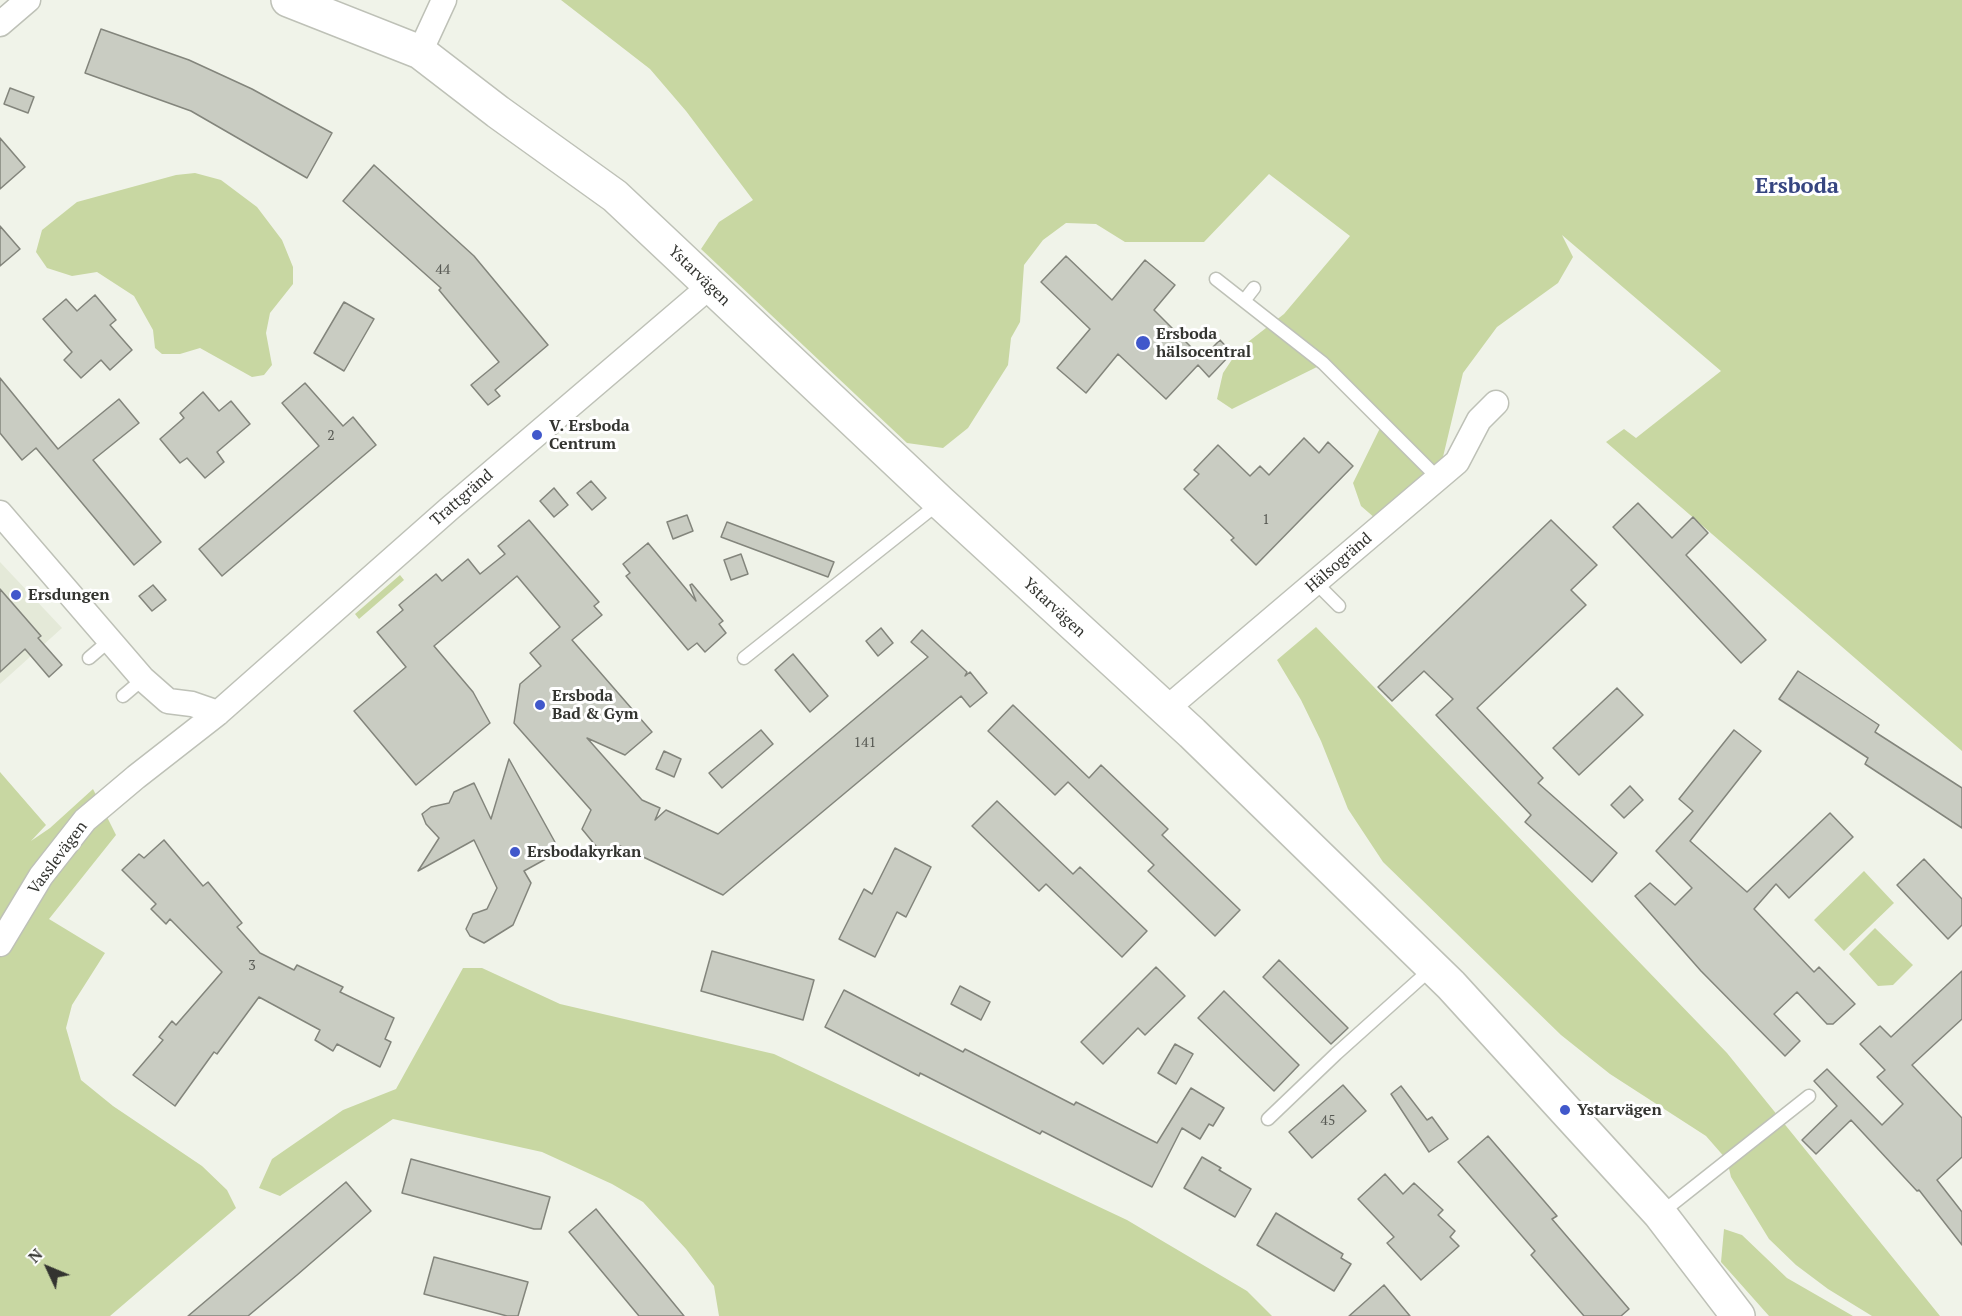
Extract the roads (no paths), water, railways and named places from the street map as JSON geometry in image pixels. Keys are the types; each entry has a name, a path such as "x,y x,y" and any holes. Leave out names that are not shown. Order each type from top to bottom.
{"street":[{"path":"0,24 28,0"},
{"name":"Ystarvägen","path":"288,0 420,52 498,112 615,196 709,287 1165,710 1451,985 1660,1214 1738,1316"},
{"path":"420,52 444,0"},
{"name":"Trattgränd","path":"187,738 449,509 709,287"},
{"name":"Hälsogränd","path":"1165,710 1457,462 1479,420 1496,402"},
{"path":"0,513 143,679 168,701 192,704 218,713"},
{"name":"Vasslevägen","path":"0,944 41,876 85,820 187,738"}],"lane":[{"path":"1216,279 1323,363 1438,478"},
{"path":"1244,301 1254,288"},
{"path":"744,658 940,502"},
{"path":"1316,583 1339,606"},
{"path":"89,658 110,640"},
{"path":"123,696 143,679"},
{"path":"1268,1119 1432,967"},
{"path":"1660,1214 1809,1096"}],"place":[{"name":"Ersboda hälsocentral","path":"1143,343"},
{"name":"V. Ersboda Centrum","path":"537,435"},
{"name":"Ersdungen","path":"16,595"},
{"name":"Ersboda Bad & Gym","path":"540,705"},
{"name":"Ersbodakyrkan","path":"515,852"},
{"name":"Ystarvägen","path":"1565,1110"}],"district":[{"name":"Ersboda","path":"1797,187"}]}
